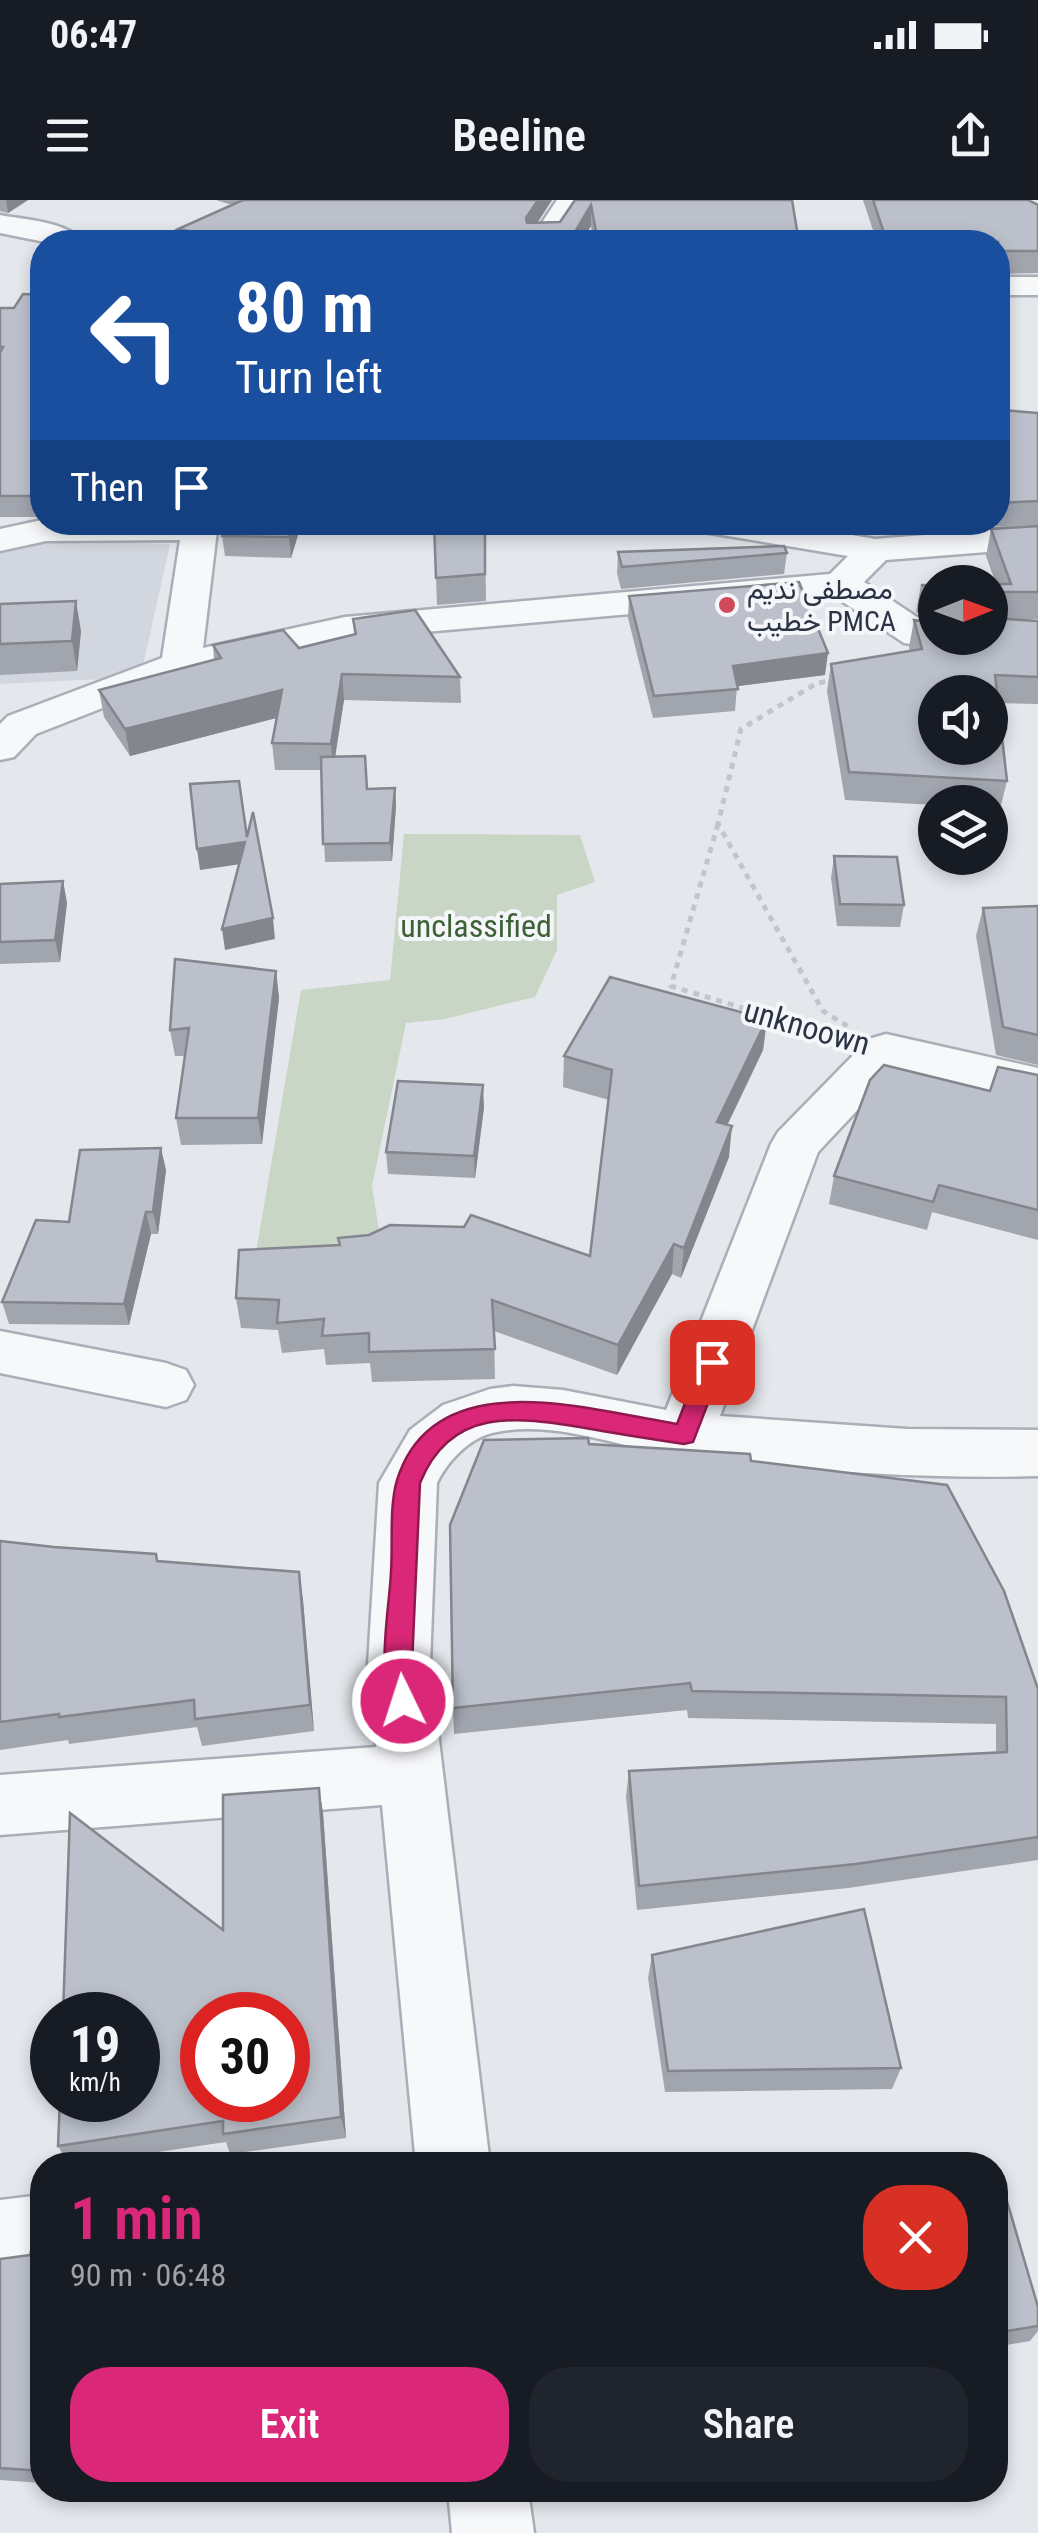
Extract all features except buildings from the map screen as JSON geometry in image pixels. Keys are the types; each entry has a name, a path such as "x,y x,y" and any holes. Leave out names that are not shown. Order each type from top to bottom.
{"street":[{"path":"551,230 571,200"},
{"path":"0,224 34,230"},
{"path":"1010,286 1038,286"},
{"path":"0,540 30,533"},
{"path":"181,664 198,535"},
{"path":"787,535 875,550 1038,537"},
{"path":"841,584 875,550"},
{"path":"0,748 22,725 181,664 345,628 841,584 918,630"},
{"path":"684,1435 796,1144 886,1050 1038,1085"},
{"path":"0,1352 166,1385"},
{"path":"452,2152 399,1665 406,1496 418,1458 436,1438 461,1421 519,1408 684,1435 984,1456 1038,1453"},
{"path":"0,1805 411,1774"},
{"path":"0,2237 30,2233"},
{"path":"489,2502 493,2533"}],"path":[{"name":"unknoown","path":"886,1050 786,1024 671,986 718,824 740,729 817,683 874,674 918,641"},
{"name":"unknoown","path":"718,824 823,1012 886,1050"}],"shaded area":[{"path":"51,539 170,544 143,666 122,678 0,684 0,550"}],"green space":[{"name":"unclassified","path":"404,834 580,835 595,882 557,895 557,950 535,997 445,1019 406,1023 372,1186 383,1257 255,1258 301,990 390,980"}],"place":[{"name":"مصطفى نديم خطيب PMCA","path":"727,605"}],"route":[{"path":"403,1701 399,1665 408,1483 418,1458 436,1438 461,1421 519,1408 684,1435 712,1362"}]}
